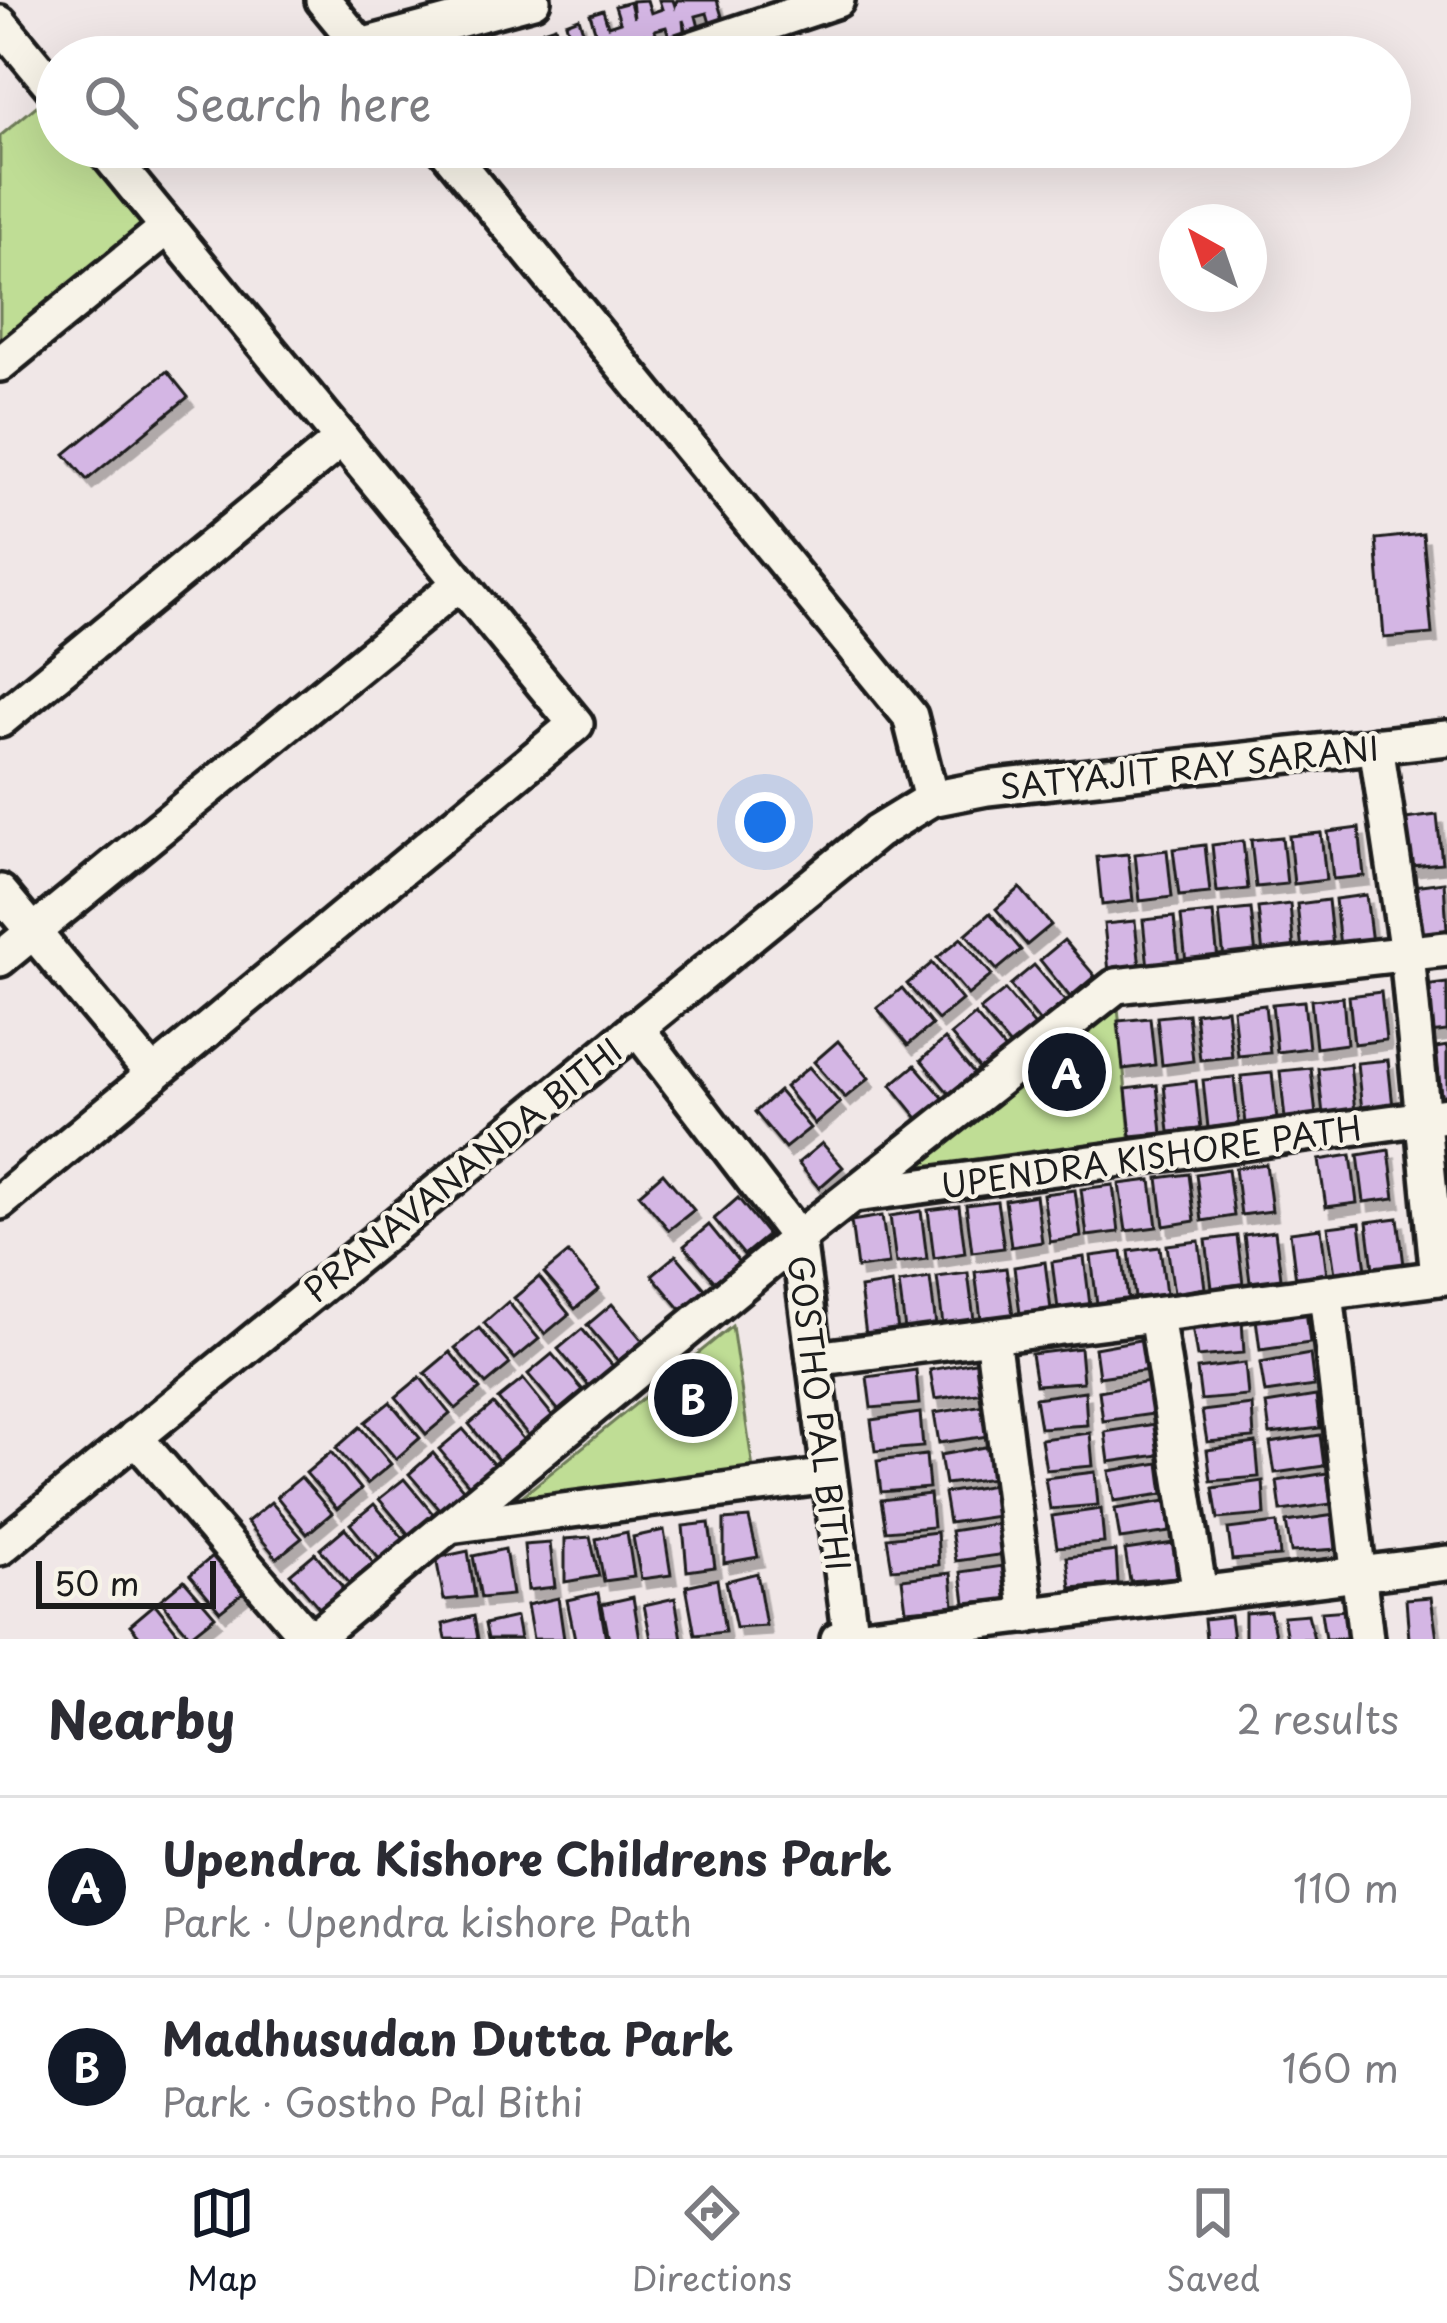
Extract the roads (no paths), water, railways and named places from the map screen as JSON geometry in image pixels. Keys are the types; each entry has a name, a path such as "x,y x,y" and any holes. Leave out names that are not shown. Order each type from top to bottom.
{"street":[{"path":"322,0 352,36"},
{"path":"417,36 533,0"},
{"path":"730,36 837,0"},
{"path":"0,22 36,66"},
{"path":"0,1202 576,724 119,168"},
{"path":"461,168 910,716 931,799"},
{"path":"0,364 168,227"},
{"path":"0,720 342,440"},
{"path":"0,959 460,583"},
{"name":"SATYAJIT RAY SARANI","path":"931,799 987,788 1447,738"},
{"path":"814,1359 1443,1277 1434,1117 1376,745"},
{"name":"PRANAVANANDA BITHI","path":"0,1548 877,832 931,799"},
{"path":"0,892 153,1075"},
{"path":"135,1437 310,1639 799,1238 1116,986 1447,949"},
{"name":"GOSTHO PAL BITHI","path":"636,1027 799,1238 846,1638"},
{"name":"UPENDRA KISHORE PATH","path":"855,1195 1434,1117"},
{"path":"1325,1293 1366,1639"},
{"path":"1156,1315 1200,1594"},
{"path":"992,1336 1028,1616"},
{"path":"453,1526 830,1476"},
{"path":"846,1638 1447,1563"}],"place":[{"name":"Upendra Kishore Childrens Park","path":"1067,1072"},
{"name":"Madhusudan Dutta Park","path":"693,1398"}]}
